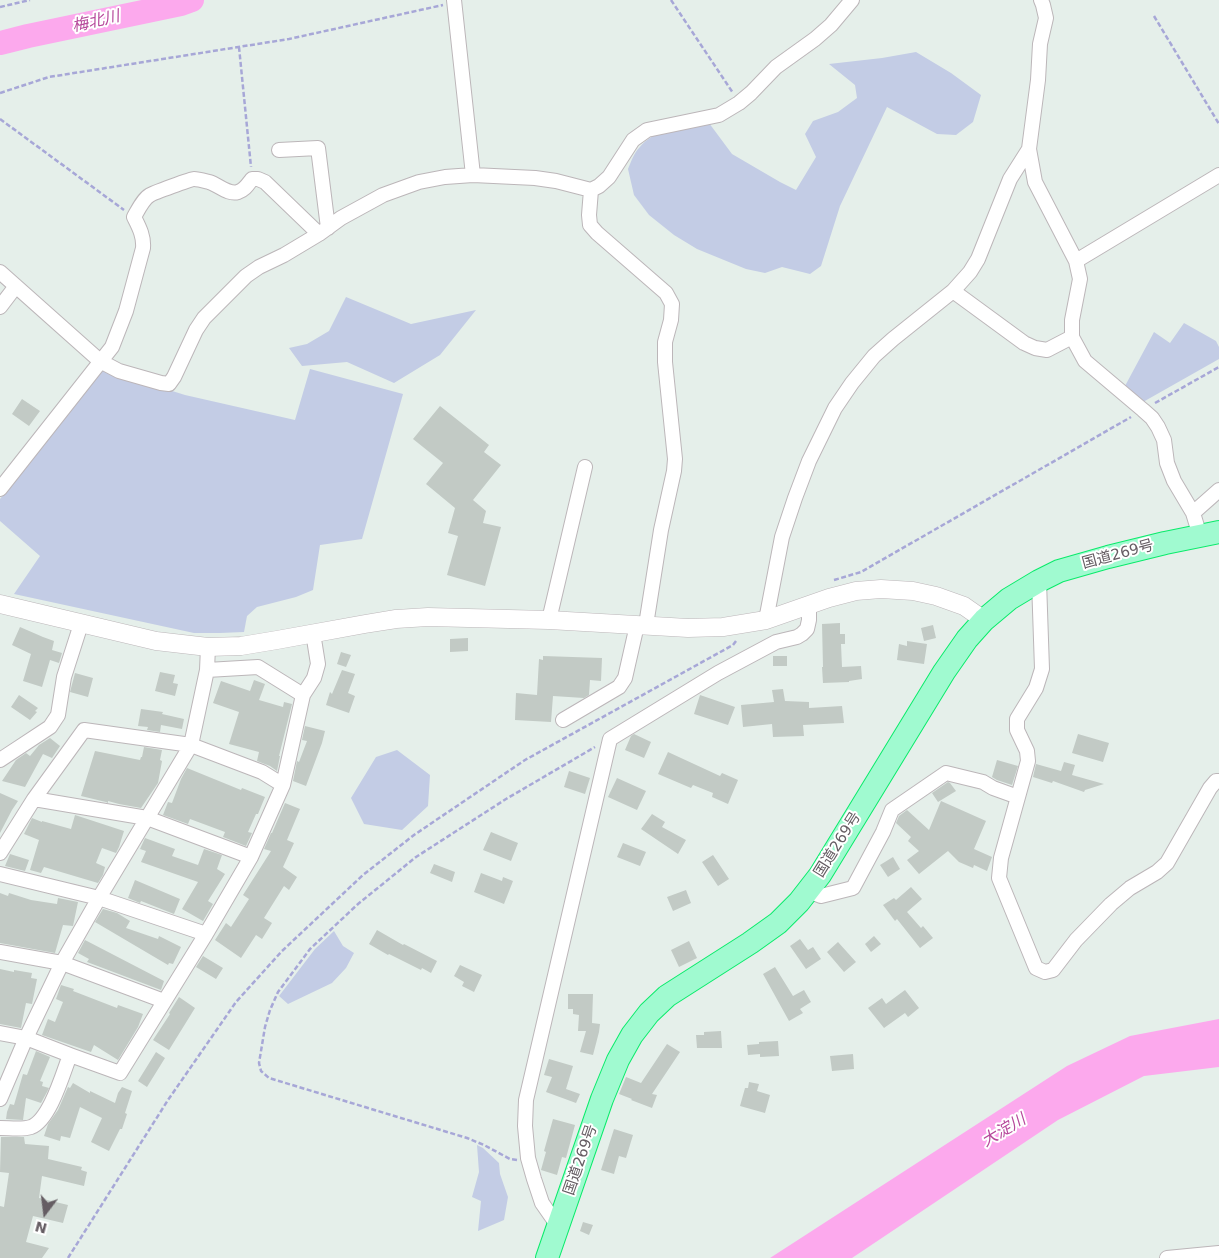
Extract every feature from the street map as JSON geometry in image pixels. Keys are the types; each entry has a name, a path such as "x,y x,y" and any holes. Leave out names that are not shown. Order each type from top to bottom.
{"highway":[{"name":"国道269号","path":"547,1258 602,1099 618,1060 632,1035 649,1013 667,996 750,943 778,923 799,902 820,875 944,672 967,639 984,620 1009,599 1038,581 1059,571 1100,559 1209,534"}],"street":[{"path":"0,272 100,360 119,371 168,384 174,377 196,330 204,318 246,276 284,255 341,218 383,195 418,182 446,177 473,174 535,178 591,190 609,177 633,140 646,130 719,115 740,103 776,67 815,40 831,25 852,0"},
{"path":"1041,0 1044,5 1046,18 1040,44 1038,80 1029,149 1035,182 1076,261 1080,279 1072,320 1072,337 1085,360 1152,418 1164,440 1167,463 1174,481 1193,513 1209,534"},
{"path":"454,1 473,174"},
{"path":"279,150 318,148 323,231"},
{"path":"766,620 782,537 809,461 835,408 874,356 953,291 970,272 978,259 1010,179 1029,149"},
{"path":"1076,261 1219,175"},
{"path":"0,489 112,346 126,311 143,248 142,235 134,217 148,196 192,179 210,182 226,191 239,192 246,188 252,179 258,179 265,182 323,231"},
{"path":"562,720 619,687 625,678 642,625 675,459 665,362 665,342 671,320 672,304 666,293 597,233 590,224 591,190"},
{"path":"0,307 16,286"},
{"path":"953,291 1024,344 1047,350 1072,337"},
{"path":"549,620 584,468"},
{"path":"1193,513 1219,490"},
{"path":"1038,581 1042,669 1036,688 1017,719 1017,730 1027,751 1028,761 1001,858 999,878 1036,968 1045,972 1052,970 1076,940 1111,904 1130,888 1157,872 1166,863 1210,788 1216,781 1219,781"},
{"path":"0,604 156,642 208,647 241,646 396,619 428,617 549,620 688,628 724,627 766,620 856,590 881,589 913,591 964,606 984,620"},
{"path":"558,1226 542,1203 528,1158 524,1126 526,1100 610,738 718,673 776,642 802,634 807,629 809,605"},
{"path":"0,760 50,726 58,715 64,677 81,624"},
{"path":"0,1033 26,1038 120,1073 251,857 283,785 303,695 314,678 318,664 313,633"},
{"path":"0,1099 62,962 98,898 191,745 207,670 208,647"},
{"path":"207,670 258,667 303,695"},
{"path":"0,853 5,835 34,799 84,730 191,745 262,772 283,785"},
{"path":"808,890 821,896 853,888 883,832 892,810 946,773 983,782 993,788 1018,797"},
{"path":"34,799 147,818 251,857"},
{"path":"0,874 98,898 206,934"},
{"path":"0,952 62,962 164,1001"},
{"path":"0,1128 27,1128 34,1126 49,1109 70,1055"},
{"path":"1167,1258 1219,1253"}],"path":[{"path":"8,0 9,5"},
{"path":"0,7 30,0"},
{"path":"671,0 740,103"},
{"path":"0,92 49,77 289,39 454,1"},
{"path":"1154,16 1219,124"},
{"path":"239,47 252,179"},
{"path":"0,118 134,217"},
{"path":"861,572 1219,367"},
{"path":"68,1258 168,1100 236,1002 282,951 363,875 414,835 525,760 733,645"},
{"path":"528,1158 515,1161 467,1138 269,1078 261,1072 259,1063 265,1027 278,992 310,949 358,904 416,857 506,799 610,738"}],"shaded area":[{"path":"916,52 951,73 981,95 973,122 956,135 937,134 887,107 840,206 821,266 810,274 782,267 765,273 746,269 697,249 674,235 649,215 634,195 628,169 636,152 646,141 671,129 709,123 732,154 796,190 816,157 805,134 813,121 838,112 857,98 855,85 829,64"},
{"path":"346,297 411,324 476,310 440,355 394,383 347,362 302,366 289,348 307,344 329,331"},
{"path":"1184,323 1216,341 1219,347 1219,359 1143,402 1125,386 1154,332 1170,343"},
{"path":"102,369 185,395 295,420 310,369 403,394 362,539 320,545 313,590 296,597 257,607 247,616 244,632 194,633 14,594 40,556 0,521 0,499"},
{"path":"397,750 430,775 428,806 402,830 364,824 351,798 376,757"},
{"path":"334,931 343,946 354,953 346,968 332,983 288,1004 279,996 315,949"},
{"path":"477,1145 499,1163 500,1174 508,1197 504,1220 478,1231 481,1201 472,1197 479,1172"}],"water":[{"name":"大淀川","path":"1219,1019 1219,1067 1144,1076 1058,1120 852,1258 770,1258 1067,1066 1130,1036"}],"building":[{"path":"22,399 40,411 29,426 12,414"},
{"path":"440,406 489,445 484,452 501,465 473,500 486,511 483,523 501,527 485,586 447,575 458,536 448,533 455,508 426,484 443,463 413,439"},
{"path":"840,623 840,634 845,634 845,644 841,644 842,667 861,666 862,679 849,682 823,683 822,624"},
{"path":"933,625 936,638 924,641 921,628"},
{"path":"20,627 54,641 52,650 62,653 59,663 50,660 42,687 23,681 31,654 12,645"},
{"path":"468,638 468,651 450,652 450,639"},
{"path":"907,641 927,644 924,664 897,660 899,644 907,646"},
{"path":"341,652 351,655 346,667 337,664"},
{"path":"543,656 602,658 601,681 590,680 589,695 584,698 553,696 551,722 515,720 516,693 537,695 539,659 543,660"},
{"path":"773,656 787,656 787,666 773,666"},
{"path":"342,670 355,674 348,693 355,696 349,713 326,705 330,692 332,694"},
{"path":"160,672 175,675 173,683 178,684 175,696 155,691"},
{"path":"75,673 93,678 88,697 70,692"},
{"path":"254,680 265,684 259,700 283,707 284,702 292,704 277,771 257,761 259,752 229,744 239,712 213,703 221,681 250,691"},
{"path":"783,689 785,701 809,702 809,708 842,706 844,723 803,725 804,736 773,737 772,724 743,727 741,705 774,702 772,690"},
{"path":"19,695 38,708 30,720 11,707"},
{"path":"700,695 735,707 728,725 694,714"},
{"path":"141,709 163,712 162,714 184,719 182,729 161,725 160,732 147,730 148,727 138,726"},
{"path":"305,726 325,731 306,786 293,781 297,761 299,762 307,741 302,740"},
{"path":"634,734 651,742 644,758 625,750 631,736"},
{"path":"1078,734 1109,743 1103,762 1072,753"},
{"path":"50,738 60,746 52,758 43,754 25,787 2,781 16,760 26,753 30,756 39,745"},
{"path":"144,747 162,750 160,760 162,761 158,783 141,808 108,801 108,803 81,796 95,751 140,760"},
{"path":"668,752 720,776 722,773 738,780 728,804 712,797 713,793 693,785 691,788 658,774"},
{"path":"997,760 1018,766 1012,785 992,777"},
{"path":"1064,762 1075,765 1072,775 1104,784 1084,792 1053,781 1052,783 1033,777 1036,764 1061,771"},
{"path":"187,768 241,790 242,788 265,797 248,832 252,833 246,846 223,837 225,832 190,819 188,824 163,815 168,802 172,803"},
{"path":"569,771 590,778 585,794 564,787"},
{"path":"617,778 646,791 637,810 608,797"},
{"path":"948,782 956,791 938,802 932,793"},
{"path":"0,793 18,801 0,833"},
{"path":"941,801 986,821 974,849 992,857 987,871 974,865 973,868 959,862 948,851 919,874 907,860 919,851 908,841 911,837 896,823 899,816 907,810 929,830"},
{"path":"285,803 300,809 287,840 294,843 283,867 297,877 289,890 284,886 264,918 272,923 262,939 256,935 241,958 215,940 226,923 231,927 249,899 243,895 271,851 264,849"},
{"path":"652,814 665,822 662,827 686,840 678,854 641,829"},
{"path":"75,815 124,831 116,853 102,848 96,863 105,867 98,883 44,867 41,873 30,870 39,840 24,834 32,818 71,829"},
{"path":"491,832 518,843 511,861 483,850"},
{"path":"145,838 175,849 172,856 198,865 204,849 222,855 217,869 225,874 208,901 213,904 203,921 182,909 198,882 141,862 146,851 140,849"},
{"path":"623,843 646,852 640,866 617,857"},
{"path":"10,854 29,860 25,871 5,866"},
{"path":"713,855 729,879 718,886 702,862"},
{"path":"893,857 900,869 888,877 880,865"},
{"path":"434,864 455,872 452,882 430,873"},
{"path":"481,873 502,881 503,877 513,881 504,904 474,892"},
{"path":"135,880 180,899 174,914 128,898"},
{"path":"911,887 922,899 907,912 933,938 920,948 883,905 894,898 896,900"},
{"path":"686,890 691,903 673,911 667,897"},
{"path":"0,893 8,896 9,893 31,900 57,904 58,898 78,902 73,926 63,925 55,953 0,943"},
{"path":"103,909 117,913 130,921 126,928 158,939 159,936 181,947 173,964 169,963 168,965 95,922"},
{"path":"377,930 437,961 431,973 388,955 369,944"},
{"path":"874,936 881,944 871,952 865,944"},
{"path":"800,939 808,950 813,947 821,959 806,969 790,946"},
{"path":"85,940 164,981 161,990 87,962 89,959 78,953"},
{"path":"689,941 697,958 679,967 671,950"},
{"path":"838,942 856,962 844,972 827,952"},
{"path":"203,956 223,968 216,979 196,967"},
{"path":"460,965 482,975 474,992 462,986 464,982 454,976"},
{"path":"775,967 793,996 804,990 811,1002 800,1009 803,1013 789,1021 763,974"},
{"path":"0,969 32,973 31,978 37,979 32,1004 26,1003 21,1028 0,1024"},
{"path":"61,985 117,1008 118,1005 143,1014 138,1027 118,1060 94,1045 91,1052 42,1035 48,1019 55,1022 63,1002 56,999"},
{"path":"905,990 919,1008 908,1017 905,1013 884,1028 868,1008 882,998 886,1004"},
{"path":"568,994 593,994 592,1023 600,1024 593,1055 580,1052 586,1031 578,1031 579,1015 573,1014 573,1009 568,1009"},
{"path":"179,997 195,1008 169,1050 153,1040"},
{"path":"721,1031 722,1048 697,1048 696,1035 704,1035 704,1032"},
{"path":"778,1041 779,1056 760,1057 760,1054 748,1055 747,1045"},
{"path":"667,1044 680,1052 652,1094 657,1095 652,1108 619,1094 626,1077 641,1083"},
{"path":"36,1051 50,1057 40,1081 43,1082 42,1086 49,1088 41,1103 26,1098 23,1120 6,1119 10,1104 14,1105 23,1074 27,1075"},
{"path":"156,1052 165,1058 147,1087 138,1081"},
{"path":"853,1054 854,1069 832,1071 830,1056"},
{"path":"549,1059 573,1066 566,1089 580,1094 576,1103 546,1092 552,1077 544,1075"},
{"path":"749,1082 759,1084 757,1091 770,1095 765,1113 740,1106 745,1088 748,1088"},
{"path":"73,1083 90,1093 90,1091 115,1103 122,1087 132,1091 122,1129 120,1129 109,1151 91,1142 102,1118 80,1107 70,1138 61,1136 60,1141 44,1136 48,1124 58,1110 68,1087 70,1088"},
{"path":"553,1119 575,1125 566,1158 562,1157 557,1175 541,1170"},
{"path":"614,1129 633,1135 626,1158 619,1156 614,1174 601,1170"},
{"path":"1,1137 24,1137 25,1144 49,1146 48,1159 82,1167 81,1170 87,1172 84,1186 42,1176 39,1198 68,1205 63,1223 33,1216 26,1242 49,1248 42,1258 0,1258 0,1206 4,1207 9,1173 0,1172"},
{"path":"583,1222 593,1225 589,1235 580,1231"}],"waterway":[{"name":"梅北川","path":"0,43 192,0"}]}
